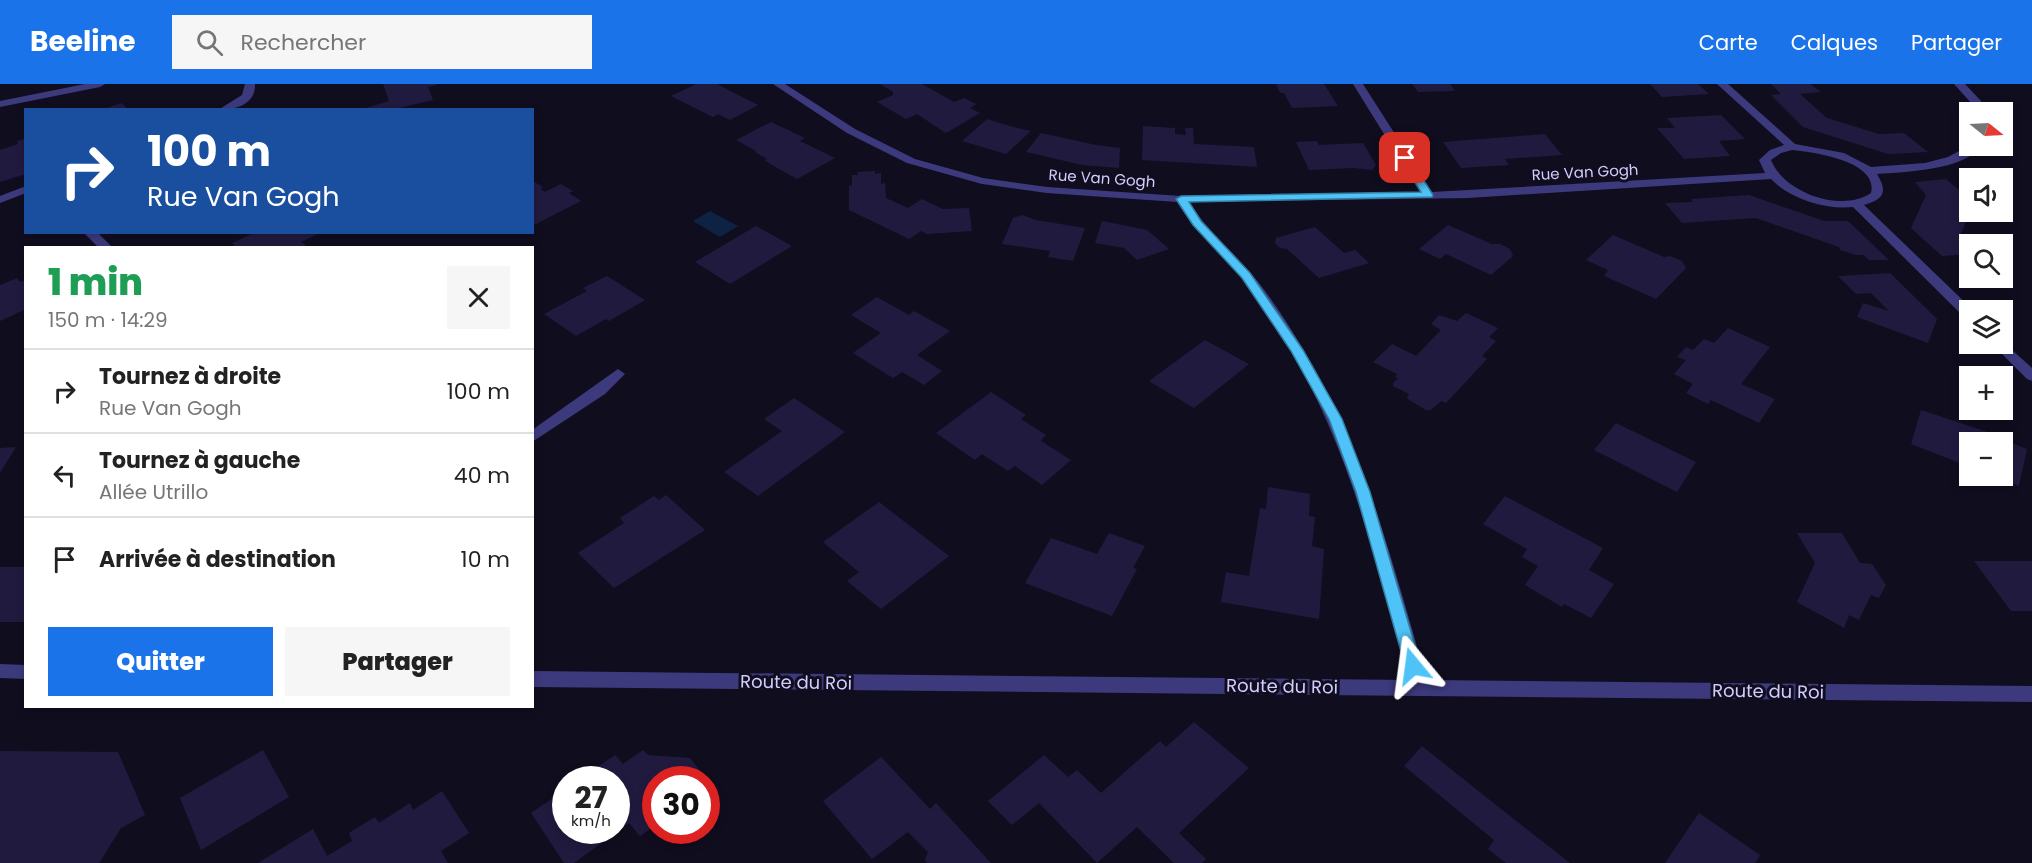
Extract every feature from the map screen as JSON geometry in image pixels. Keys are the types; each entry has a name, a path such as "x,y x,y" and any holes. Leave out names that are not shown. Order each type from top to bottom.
{"street":[{"path":"0,104 96,84"},
{"path":"241,107 251,88 250,84"},
{"name":"Rue Van Gogh","path":"778,84 881,147 946,172 982,181 1047,190 1181,199 1428,195 1771,176"},
{"path":"1358,84 1428,195"},
{"path":"1722,84 1792,147"},
{"path":"1959,84 1976,102"},
{"path":"1792,147 1824,150 1856,162 1868,171 1875,179 1878,188 1876,195 1855,203 1837,203 1798,193 1771,176 1765,160 1779,149 1792,147"},
{"path":"1868,171 1931,165 1963,156"},
{"path":"0,200 24,190"},
{"path":"1181,199 1196,223 1246,275 1297,350 1342,434 1363,492 1420,687"},
{"path":"1855,203 1959,304"},
{"path":"91,234 105,246"},
{"path":"2009,354 2032,376"},
{"path":"534,436 600,391 618,374"},
{"path":"0,671 24,672"},
{"name":"Route du Roi","path":"534,679 2032,694"}],"water":[{"path":"710,211 738,226 720,237 693,221"}],"building":[{"path":"383,84 437,84 428,87 433,100 399,108 366,108 389,101"},
{"path":"696,84 717,84 758,105 730,120 718,114 713,117 671,96"},
{"path":"880,84 922,84 954,102 964,98 976,104 970,108 980,113 946,133 917,114 906,119 877,102 893,95 893,92"},
{"path":"1276,84 1324,84 1338,106 1292,108"},
{"path":"1412,84 1450,84 1455,91 1418,92"},
{"path":"1650,84 1698,84 1709,94 1662,97"},
{"path":"1771,84 1810,84 1821,92 1800,94 1827,118 1879,134 1904,133 1928,152 1888,154 1803,127 1771,95 1781,94"},
{"path":"122,103 126,108 107,108"},
{"path":"1721,115 1745,139 1719,141 1730,156 1684,159 1657,128 1675,128 1667,118"},
{"path":"987,119 1031,131 1006,154 962,141"},
{"path":"771,122 805,138 800,141 835,158 797,179 765,161 767,159 736,140"},
{"path":"1143,126 1175,128 1175,134 1186,135 1185,128 1193,128 1194,144 1254,147 1257,167 1142,160"},
{"path":"1041,133 1120,148 1119,168 1082,165 1026,152"},
{"path":"1545,134 1562,155 1505,159 1509,165 1461,168 1443,142"},
{"path":"24,139 24,175 0,182 0,150 18,144 17,141"},
{"path":"1317,141 1319,145 1363,143 1376,165 1372,170 1353,168 1309,170 1296,142"},
{"path":"875,171 875,174 881,173 881,184 885,183 886,198 908,208 922,199 943,209 969,208 972,231 927,234 921,231 909,239 849,210 849,186 852,185 852,175 858,175 857,172"},
{"path":"1946,179 1959,190 1959,222 1966,222 1959,234 1959,255 1942,256 1911,228 1926,195 1915,182"},
{"path":"534,182 540,185 543,188 540,189 545,192 561,184 573,191 569,193 581,201 534,225"},
{"path":"1749,195 1824,221 1848,221 1889,260 1869,260 1864,255 1840,250 1839,247 1756,218 1682,223 1665,203"},
{"path":"1022,215 1036,220 1085,228 1073,261 1048,257 1050,251 1002,244 1013,218"},
{"path":"1102,221 1147,230 1169,249 1137,260 1124,248 1095,243"},
{"path":"1448,225 1492,244 1500,244 1510,249 1513,256 1491,275 1446,254 1440,259 1419,249"},
{"path":"756,226 792,246 730,284 695,262"},
{"path":"1315,227 1344,253 1355,250 1369,263 1319,278 1287,249 1280,248 1275,243 1276,238"},
{"path":"252,234 318,234 301,242 306,245 304,246 235,246 232,243"},
{"path":"1613,235 1664,257 1670,256 1682,261 1686,268 1656,299 1604,276 1608,270 1586,260"},
{"path":"1890,273 1937,319 1928,343 1857,317 1863,303 1889,311 1871,293 1856,294 1838,276"},
{"path":"607,276 645,300 609,321 606,319 576,336 544,314 587,291 583,288"},
{"path":"17,278 20,282 24,281 24,310 0,321 0,285"},
{"path":"877,297 909,315 914,311 950,331 917,355 942,371 924,385 902,372 893,378 853,353 881,333 851,315"},
{"path":"1466,313 1498,328 1489,337 1496,341 1482,356 1487,359 1446,403 1441,401 1431,410 1426,410 1409,400 1407,397 1409,394 1393,386 1398,378 1395,377 1397,374 1373,362 1392,344 1416,356 1441,330 1431,324 1439,315 1457,321"},
{"path":"1728,328 1770,347 1741,384 1775,399 1759,423 1711,400 1708,404 1686,393 1693,384 1674,374 1686,360 1677,357 1686,347 1693,350 1704,339 1714,343"},
{"path":"1205,340 1249,364 1194,408 1149,381"},
{"path":"991,392 1026,415 1021,419 1046,435 1041,441 1071,460 1042,485 1015,466 1008,471 982,454 975,460 936,433"},
{"path":"794,398 845,432 758,496 724,472 782,431 764,419"},
{"path":"1921,410 1988,432 1959,432 1959,463 1911,444"},
{"path":"1616,423 1696,462 1677,492 1594,450"},
{"path":"2013,444 2027,449 2019,486 2013,484"},
{"path":"16,447 0,473 0,448"},
{"path":"1268,487 1310,494 1309,516 1315,517 1312,546 1324,549 1319,619 1221,602 1226,572 1249,576 1260,508 1266,509"},
{"path":"666,495 705,530 614,588 578,553 624,523 620,518 654,496 659,500"},
{"path":"1505,496 1603,548 1589,570 1614,584 1591,618 1564,604 1562,607 1525,585 1538,566 1522,557 1527,549 1483,524"},
{"path":"879,502 949,556 881,609 847,581 859,572 823,542"},
{"path":"1109,533 1145,546 1133,568 1137,569 1112,616 1025,583 1051,538 1097,554"},
{"path":"1797,533 1842,533 1860,563 1872,564 1886,585 1879,598 1871,595 1859,620 1849,615 1844,628 1797,602 1815,563"},
{"path":"1974,561 2032,561 2032,611 2011,611"},
{"path":"0,567 24,567 24,622 0,622"},
{"path":"1194,722 1249,768 1179,833 1206,859 1202,863 1174,863 1137,827 1097,863 1039,803 1012,825 988,801 1044,755 1068,777 1077,770 1101,793 1160,741 1166,747"},
{"path":"1422,746 1570,863 1506,863 1488,849 1494,840 1404,766"},
{"path":"263,750 289,797 201,850 180,798"},
{"path":"643,750 648,755 690,758 696,766 642,766 642,835 640,836 630,824 630,766 599,766 615,755 623,764"},
{"path":"0,751 118,752 145,815 121,828 99,863 0,863"},
{"path":"881,757 930,809 936,803 991,863 927,863 925,860 928,852 908,832 872,859 823,801"},
{"path":"442,791 469,833 441,851 448,863 258,863 313,829 327,856 352,841 349,833 375,817 379,823 410,803 413,810"},
{"path":"552,799 552,844 600,844 574,863 564,863 531,813"},
{"path":"1699,813 1760,855 1755,863 1665,863"}],"route":[{"path":"1405,158 1428,195 1181,199 1196,223 1246,275 1321,390 1342,434 1363,492 1413,666"}]}
